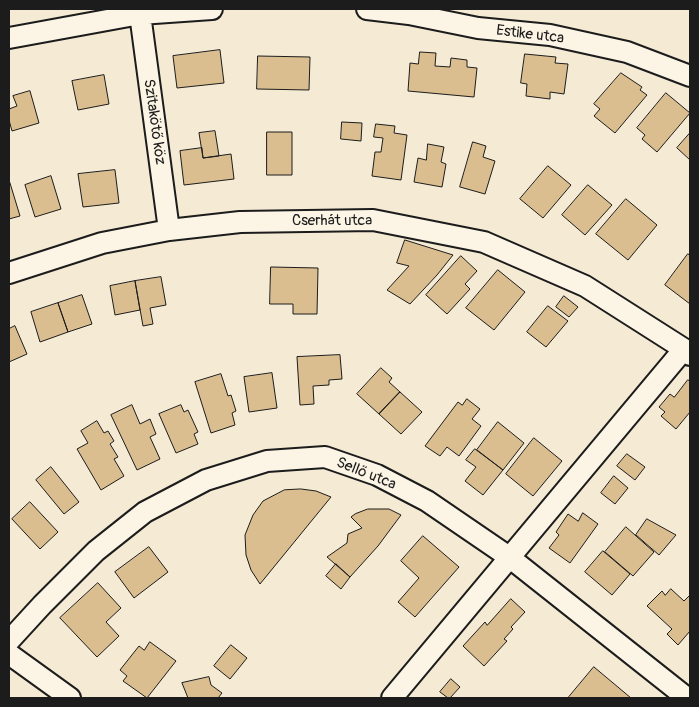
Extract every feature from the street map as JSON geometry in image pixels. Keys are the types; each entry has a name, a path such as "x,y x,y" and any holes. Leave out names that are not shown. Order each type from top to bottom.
{"street":[{"path":"9,38 140,14 212,9"},
{"name":"Estike utca","path":"367,9 409,14 478,28 550,35 627,52 690,76"},
{"name":"Szitakötő köz","path":"140,14 169,230"},
{"name":"Cserhát utca","path":"9,272 102,243 169,230 240,222 373,220 484,242 585,286 687,352"},
{"path":"392,698 687,352"},
{"name":"Sellő utca","path":"9,641 42,605 96,552 145,512 206,480 267,461 325,457 377,475 427,501 510,558 687,698"},
{"path":"9,654 70,698"}],"building":[{"path":"220,50 224,83 177,88 173,56"},
{"path":"420,52 436,53 435,66 450,67 451,58 467,60 467,67 477,68 474,97 408,91 410,63 418,64"},
{"path":"525,54 556,57 555,63 568,64 564,94 550,92 550,99 526,96 527,84 521,83"},
{"path":"258,56 310,57 309,90 257,89"},
{"path":"621,73 642,87 640,90 647,95 615,133 594,116 600,109 594,104"},
{"path":"104,75 109,104 78,110 72,81"},
{"path":"30,91 39,123 12,131 9,109 17,106 13,96"},
{"path":"666,93 690,113 657,152 642,139 645,135 637,128"},
{"path":"342,122 362,123 361,141 341,139"},
{"path":"376,124 395,126 394,133 407,135 401,180 372,176 375,152 381,152 383,138 374,137"},
{"path":"215,131 219,156 203,158 199,133"},
{"path":"267,132 292,132 292,175 267,175"},
{"path":"690,133 690,160 677,148"},
{"path":"473,142 486,146 483,157 495,161 485,194 460,187"},
{"path":"428,144 444,147 441,162 446,164 442,187 414,182 418,158 426,160"},
{"path":"202,148 203,158 231,154 234,179 184,185 180,151"},
{"path":"548,166 571,185 543,218 520,199"},
{"path":"115,170 119,203 83,207 78,174"},
{"path":"51,176 61,209 35,217 25,185"},
{"path":"9,184 20,216 9,219"},
{"path":"588,185 612,205 585,235 562,215"},
{"path":"626,199 657,225 628,260 596,234"},
{"path":"405,240 453,255 410,304 387,290 409,266 397,263"},
{"path":"688,254 690,255 690,304 665,285"},
{"path":"461,256 477,271 465,284 470,289 447,314 426,295"},
{"path":"271,267 318,268 317,314 293,314 293,304 270,304"},
{"path":"498,270 525,292 494,330 466,308"},
{"path":"161,277 166,305 150,308 153,324 143,326 135,281"},
{"path":"135,281 140,310 115,315 110,286"},
{"path":"82,295 92,324 68,332 58,303"},
{"path":"564,296 578,307 569,317 556,307"},
{"path":"58,303 68,332 40,342 31,312"},
{"path":"548,306 568,321 546,347 527,332"},
{"path":"15,326 27,354 9,362 9,329"},
{"path":"340,355 342,379 329,380 329,385 313,386 314,404 300,405 297,357"},
{"path":"381,368 392,378 389,382 400,392 379,414 357,394"},
{"path":"272,373 277,408 249,412 244,377"},
{"path":"221,374 228,396 231,395 236,411 232,413 235,425 211,433 195,382"},
{"path":"688,380 690,381 690,412 676,429 661,416 665,412 659,407 670,394 674,397"},
{"path":"400,392 422,412 401,434 379,414"},
{"path":"467,399 480,409 472,419 481,426 459,456 447,447 440,456 425,446 458,402 462,405"},
{"path":"132,405 140,424 150,419 156,434 150,437 160,459 137,470 111,415"},
{"path":"181,405 184,412 188,410 198,432 194,434 198,444 176,453 159,414"},
{"path":"97,421 104,433 108,431 114,441 110,444 118,457 114,459 124,476 101,490 77,449 88,443 81,431"},
{"path":"498,422 524,443 503,470 477,450"},
{"path":"534,438 562,461 533,496 506,474"},
{"path":"475,449 503,470 483,495 465,481 476,467 466,460"},
{"path":"627,454 645,467 635,480 617,466"},
{"path":"51,467 79,502 64,514 36,480"},
{"path":"614,476 628,488 615,504 601,493"},
{"path":"301,489 316,491 331,497 260,584 251,570 246,555 245,535 253,515 263,501 284,490"},
{"path":"30,502 58,532 40,549 12,519"},
{"path":"368,509 389,509 401,515 378,546 350,577 327,557 347,543 348,534 362,528 351,517"},
{"path":"583,513 598,524 570,563 549,548 559,535 556,532 568,514 578,521"},
{"path":"647,519 676,535 659,555 636,535"},
{"path":"626,527 654,552 633,576 605,552"},
{"path":"423,536 459,567 415,617 398,602 419,578 401,561"},
{"path":"149,547 168,572 134,598 115,572"},
{"path":"603,551 630,574 612,595 585,572"},
{"path":"336,564 350,577 341,589 326,576"},
{"path":"98,583 121,608 106,622 119,636 97,657 60,618"},
{"path":"671,589 684,601 690,595 690,631 678,645 667,634 672,629 647,606 662,591 665,595"},
{"path":"511,599 525,612 511,627 513,629 504,639 507,641 484,666 463,646 485,622 487,625"},
{"path":"150,642 176,661 147,698 123,681 127,676 120,670 139,646 144,650"},
{"path":"231,645 247,658 230,679 214,666"},
{"path":"594,667 631,698 570,698"},
{"path":"209,677 211,685 222,693 218,698 188,698 182,683"},
{"path":"451,679 460,687 448,698 440,692"}]}
